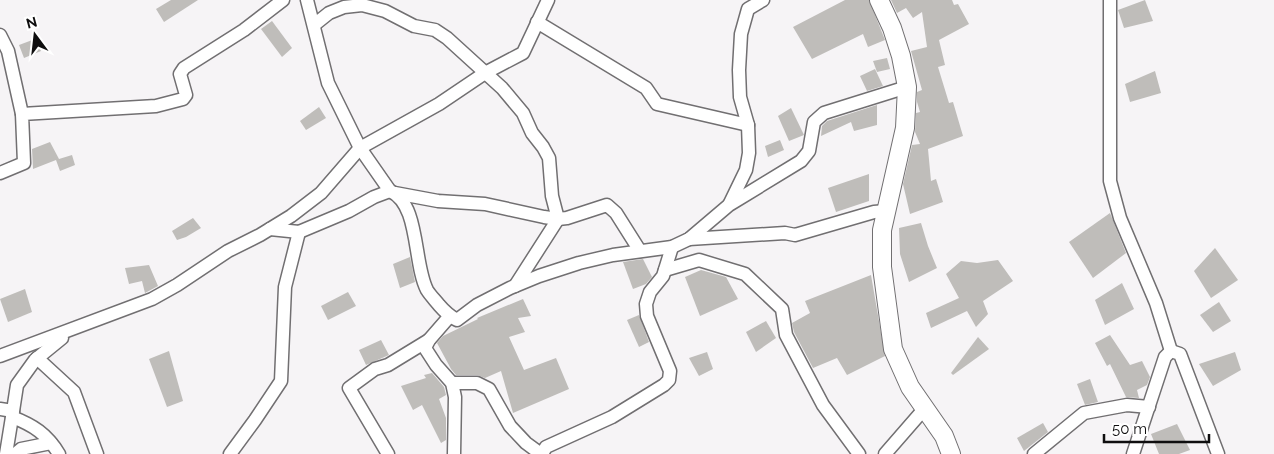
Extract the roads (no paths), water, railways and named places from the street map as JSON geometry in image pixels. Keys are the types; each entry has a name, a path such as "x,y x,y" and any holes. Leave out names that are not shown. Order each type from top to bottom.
{"street":[{"path":"22,114 156,106 183,99 186,95 180,74 184,68 244,30 283,0"},
{"path":"308,0 328,83 360,148 393,192 403,201 414,234 420,268 427,291 449,317 456,320 477,305 515,286 579,263 614,255 672,248 690,240 729,205 801,161 810,151 814,122 824,113 907,87"},
{"path":"0,356 74,329 112,312 152,299 177,285 228,251 291,216 321,193 360,148 439,104 485,73 523,53 548,0"},
{"path":"729,205 746,170 749,153 748,125 740,97 741,34 748,9 763,0"},
{"path":"879,0 892,28 901,56 907,87 905,128 882,230 882,267 893,349 910,387 944,436 951,454"},
{"path":"1110,0 1110,181 1120,218 1156,303 1172,351"},
{"path":"314,25 328,13 344,6 362,5 385,11 414,26 435,30 447,38 502,88 523,113 532,134 549,158 552,196 558,219 515,286"},
{"path":"537,22 646,88 657,104 748,125"},
{"path":"0,35 8,51 22,114 24,163 0,173"},
{"path":"270,229 299,232 393,192 438,201 485,204 558,219 608,205 616,213 640,251"},
{"path":"690,240 785,233 795,235 874,212 886,211"},
{"path":"230,454 280,381 285,287 299,232"},
{"path":"452,384 477,383 489,389 510,426 526,443 541,454 546,447 612,416 664,385 669,380 670,370 647,316 646,304 650,292 660,280 665,270 672,248"},
{"path":"665,270 699,260 745,274 782,309 786,335 823,405 859,454"},
{"path":"449,317 429,340 425,348 452,384 455,397 454,454"},
{"path":"6,454 8,412 17,385 37,358 74,329"},
{"path":"388,454 349,388 375,369 388,365 429,340"},
{"path":"1133,454 1165,357 1172,351"},
{"path":"1172,351 1180,354 1218,454"},
{"path":"37,358 74,392 96,454"},
{"path":"1034,454 1084,413 1127,405 1149,407"},
{"path":"885,454 925,408"},
{"path":"8,412 31,424 51,442 59,454"},
{"path":"15,454 20,449 51,442"}]}
